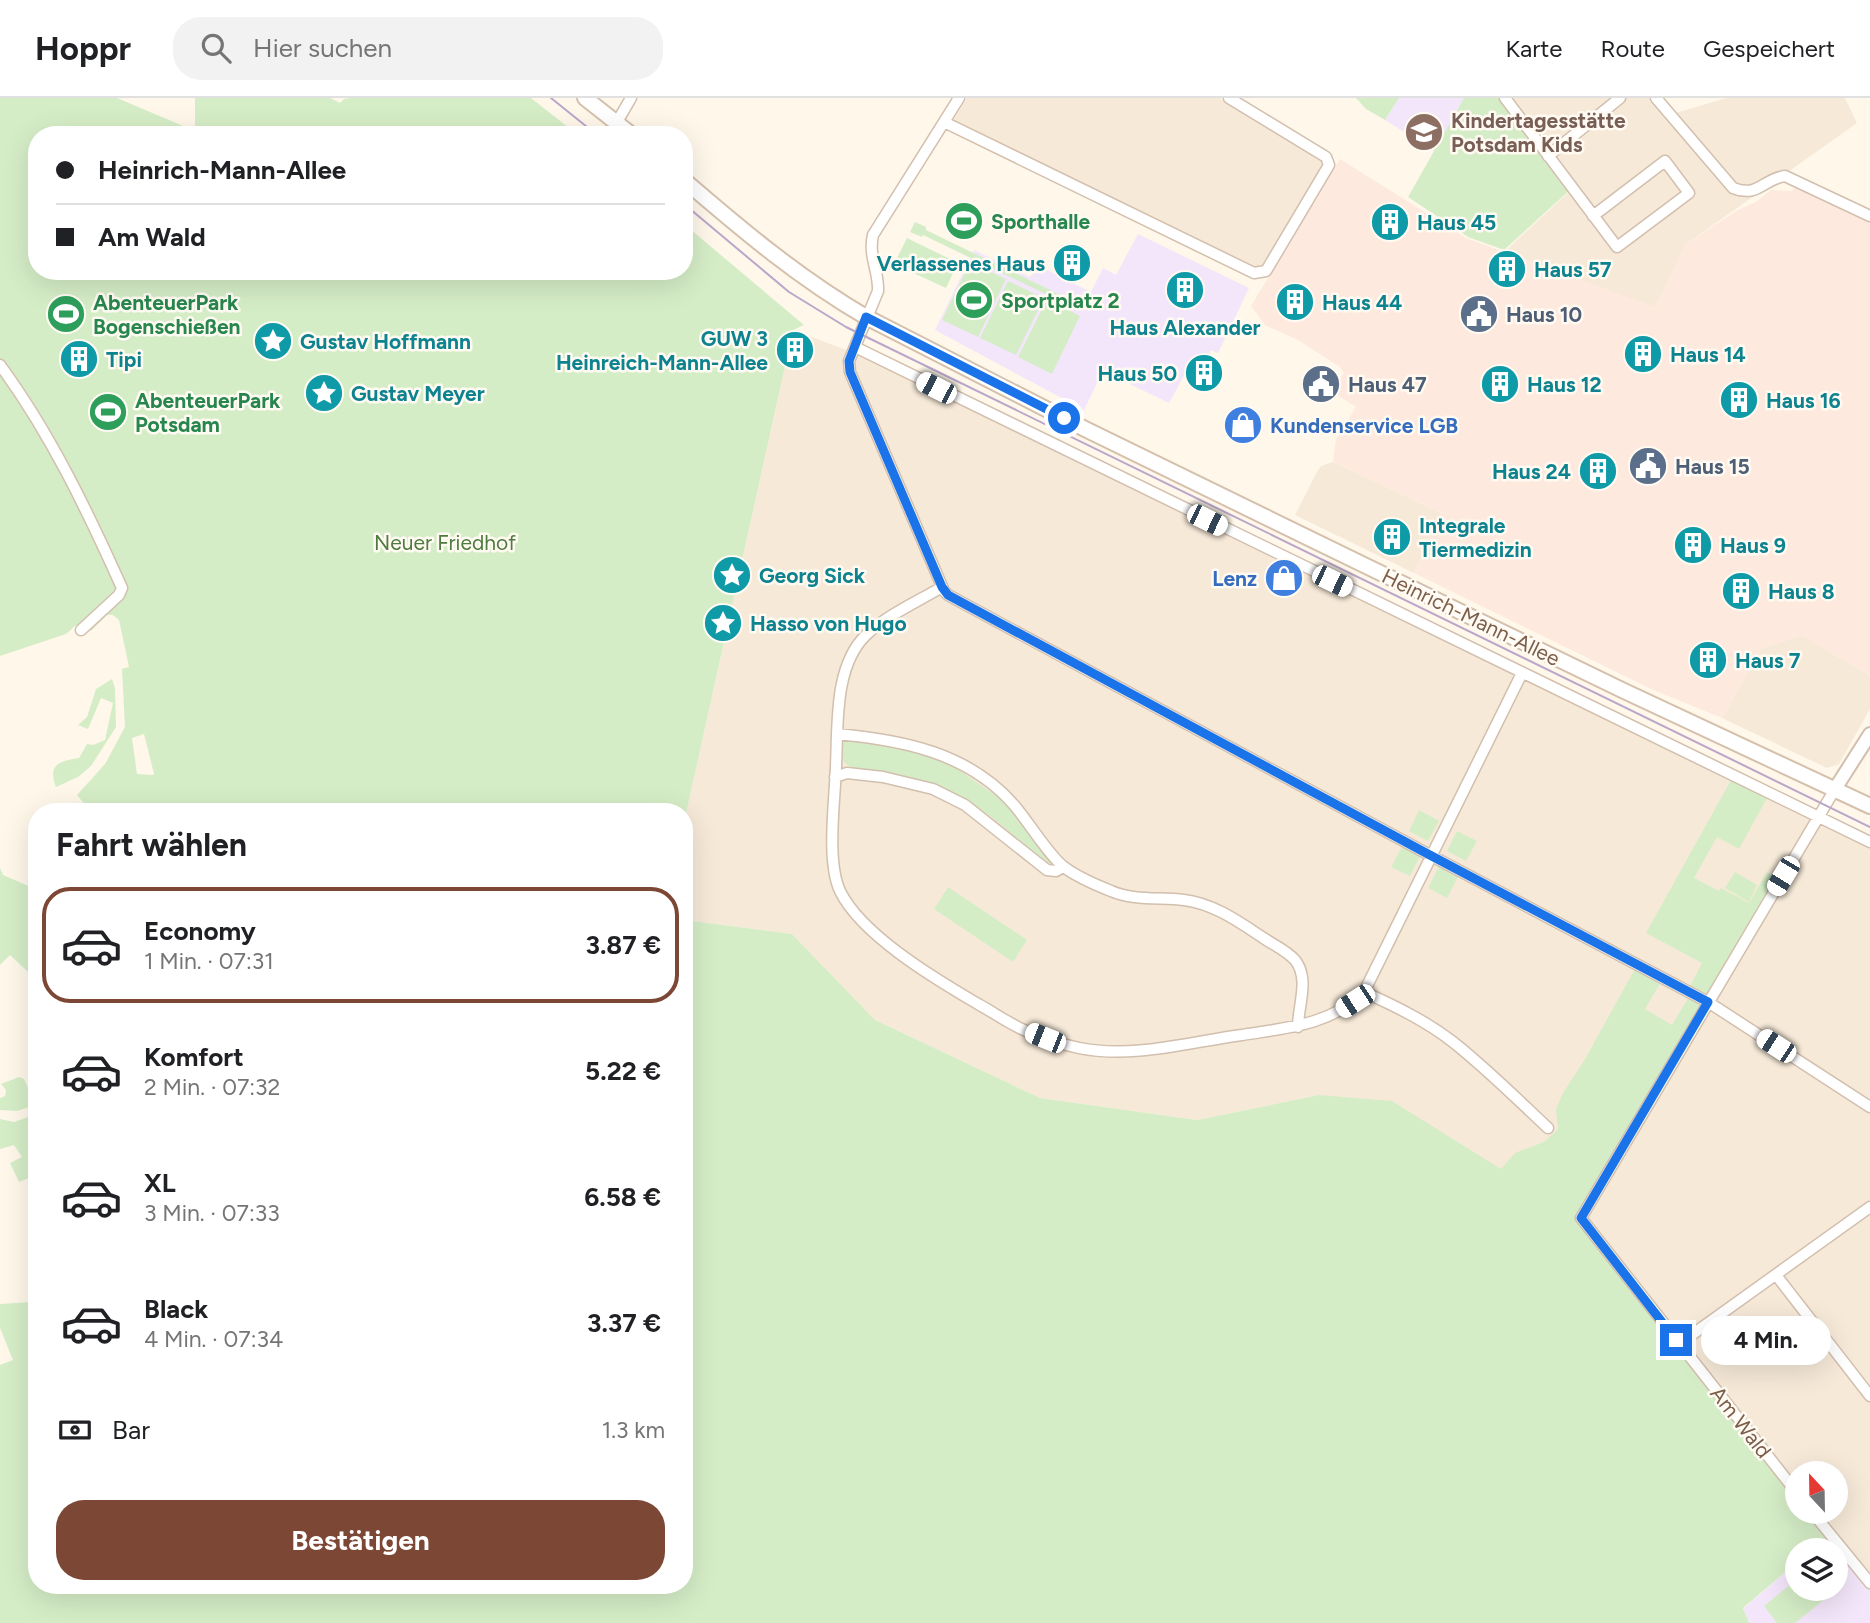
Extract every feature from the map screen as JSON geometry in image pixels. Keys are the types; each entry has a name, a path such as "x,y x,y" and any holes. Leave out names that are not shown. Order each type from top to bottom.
{"main road":[{"path":"585,98 622,126"},
{"name":"Heinrich-Mann-Allee","path":"693,188 778,260 866,317 1096,434 1364,565 1870,806"}],"street":[{"path":"617,122 631,98"},
{"path":"959,98 873,235 870,255 878,281 878,291 849,361 850,372 942,587 948,595 1708,1002 1870,1107"},
{"path":"944,122 1260,274 1266,271 1329,165 1326,157 1228,98"},
{"path":"1505,98 1593,216 1617,247 1689,193 1665,161 1593,216"},
{"path":"1548,156 1619,98"},
{"path":"1656,98 1733,188 1744,192 1754,191 1776,177 1785,176 1870,216"},
{"name":"Heinrich-Mann-Allee","path":"855,347 1870,842"},
{"path":"0,365 75,488 122,588 119,595 81,630"},
{"path":"942,587 873,629 854,651 844,675 835,777 833,859 836,882 847,903 881,938 931,976 1022,1029 1078,1048 1129,1051 1298,1027 1329,1016 1355,1001 1364,992 1522,673"},
{"path":"837,734 902,743 959,761 979,774 1012,803 1063,867 1113,892 1142,898 1194,901 1217,909 1285,952 1300,968 1303,980 1298,1027"},
{"path":"1708,1002 1870,734"},
{"path":"835,777 848,773 883,777 933,789 965,804 1047,870 1056,871 1063,867"},
{"path":"1364,992 1407,1012 1451,1040 1548,1128"},
{"name":"Am Wald","path":"1708,1002 1581,1218 1785,1478"},
{"path":"1679,1344 1870,1208"},
{"path":"1776,1275 1870,1396"},
{"path":"1822,1524 1870,1583"}],"shaded area":[{"path":"967,98 1219,98 1326,164 1260,273 952,123"},
{"name":"Kindertagesstätte Potsdam Kids","path":"1399,98 1464,98 1434,151 1385,120"},
{"path":"1505,98 1650,98 1666,116 1726,98 1845,98 1857,123 1685,245 1656,308 1504,252 1572,189"},
{"path":"1340,159 1466,238 1655,307 1685,245 1771,190 1792,191 1802,177 1870,209 1870,676 1802,635 1761,649 1722,718 1649,688 1414,573 1441,513 1333,462 1336,439 1356,407 1332,392 1344,373 1340,367 1300,341 1265,325 1251,306"},
{"path":"1138,234 1249,288 1218,353 1211,350 1198,375 1187,370 1169,403 1103,371 1084,410 935,330 974,250 1030,277 1037,265 1091,292 1103,268 1116,275"},
{"path":"793,330 846,350 1276,554 1870,842 1870,1586 1848,1559 1848,1538 1830,1538 1819,1524 1848,1524 1848,1461 1785,1461 1785,1487 1319,1095 1197,1120 1040,1098 875,1020 792,934 693,921 693,803 688,803"},
{"path":"1333,462 1441,513 1414,573 1295,515 1321,466"},
{"path":"1802,635 1870,676 1870,709 1839,764 1827,768 1722,718 1761,649"},
{"path":"1848,1560 1870,1586 1870,1623 1749,1623 1743,1609 1785,1572 1785,1601 1848,1601"}],"green space":[{"name":"Neuer Friedhof","path":"0,98 117,98 183,126 28,126 28,280 693,280 693,232 804,325 793,330 688,803 84,803 77,795 105,764 125,727 122,669 129,667 119,620 113,615 107,615 91,631 87,626 82,630 76,625 66,634 0,656","holes":["144,734 153,775 137,774 132,738"]},
{"name":"Neuer Friedhof","path":"195,98 330,98 340,103 350,98 531,98 567,126 195,126"},
{"path":"1356,98 1399,98 1385,120 1366,109"},
{"path":"1464,98 1503,98 1571,189 1504,250 1468,237 1408,197"},
{"path":"915,222 926,227 926,230 1079,304 1077,309 923,235 922,237 910,232"},
{"path":"907,238 958,263 946,288 894,264"},
{"name":"Sportplatz 2","path":"970,262 1006,279 978,337 942,320"},
{"path":"1008,281 1044,298 1016,355 980,338"},
{"path":"1047,299 1080,316 1052,374 1018,357"},
{"path":"112,679 115,688 116,727 91,766 78,777 56,787 53,773 57,765 79,758 87,744 93,745 105,740 113,703 101,698 88,729 78,725 87,717 96,689"},
{"path":"847,739 900,745 940,757 1008,804 1053,859 1048,865 997,821 955,795 905,778 850,766 845,763 841,754 841,747"},
{"path":"1731,780 1767,798 1739,849 1717,837 1694,878 1749,903 1767,872 1778,879 1708,1001 1688,990 1702,963 1646,933"},
{"path":"1419,810 1439,821 1428,841 1409,831"},
{"path":"1457,831 1477,841 1466,861 1447,851"},
{"path":"1403,845 1421,854 1410,876 1391,867"},
{"path":"1440,864 1459,875 1447,898 1428,888"},
{"path":"0,868 3,875 28,886 28,971 10,955 0,965"},
{"path":"1735,872 1757,885 1749,902 1725,888"},
{"path":"948,887 1027,940 1013,962 934,909"},
{"path":"693,921 792,934 875,1020 1040,1098 1197,1120 1319,1095 1392,1101 1501,1169 1515,1153 1544,1142 1558,1129 1556,1109 1563,1093 1636,967 1662,980 1645,1009 1672,1025 1690,995 1706,1003 1577,1216 1785,1482 1785,1524 1818,1524 1828,1536 1785,1538 1785,1572 1743,1608 1749,1623 0,1623 0,1365 13,1360 0,1328 0,1304 28,1302 28,1594 693,1594"},
{"path":"19,1077 24,1079 28,1088 28,1108 17,1111 0,1110 0,1098 5,1096 6,1090 1,1084"},
{"path":"28,1117 28,1178 19,1182 10,1163 22,1157 14,1145 0,1149 0,1119 14,1122"},
{"path":"1785,1589 1785,1601 1822,1601 1795,1623 1777,1623 1764,1606"}],"tram line":[{"path":"551,98 586,126"},
{"path":"693,212 789,292 846,327 1870,827"}],"place":[{"name":"Kindertagesstätte Potsdam Kids","path":"1424,132"},
{"name":"Sporthalle","path":"964,221"},
{"name":"Haus 45","path":"1390,222"},
{"name":"Verlassenes Haus","path":"1072,263"},
{"name":"Haus 57","path":"1507,269"},
{"name":"Haus Alexander","path":"1185,290"},
{"name":"Sportplatz 2","path":"974,300"},
{"name":"Haus 44","path":"1295,302"},
{"name":"AbenteuerPark Bogenschießen","path":"66,314"},
{"name":"Haus 10","path":"1479,314"},
{"name":"Gustav Hoffmann","path":"273,341"},
{"name":"GUW 3 Heinreich-Mann-Allee","path":"795,350"},
{"name":"Haus 14","path":"1643,354"},
{"name":"Tipi","path":"79,359"},
{"name":"Haus 50","path":"1204,373"},
{"name":"Haus 47","path":"1321,384"},
{"name":"Haus 12","path":"1500,384"},
{"name":"Gustav Meyer","path":"324,393"},
{"name":"Haus 16","path":"1739,400"},
{"name":"AbenteuerPark Potsdam","path":"108,412"},
{"name":"Kundenservice LGB","path":"1243,425"},
{"name":"Haus 15","path":"1648,466"},
{"name":"Haus 24","path":"1598,471"},
{"name":"Integrale Tiermedizin","path":"1392,537"},
{"name":"Haus 9","path":"1693,545"},
{"name":"Georg Sick","path":"732,575"},
{"name":"Lenz","path":"1284,578"},
{"name":"Haus 8","path":"1741,591"},
{"name":"Hasso von Hugo","path":"723,623"},
{"name":"Haus 7","path":"1708,660"}],"route":[{"path":"1064,418 866,317 849,361 850,372 942,587 948,595 1708,1002 1581,1218 1676,1340"}]}
